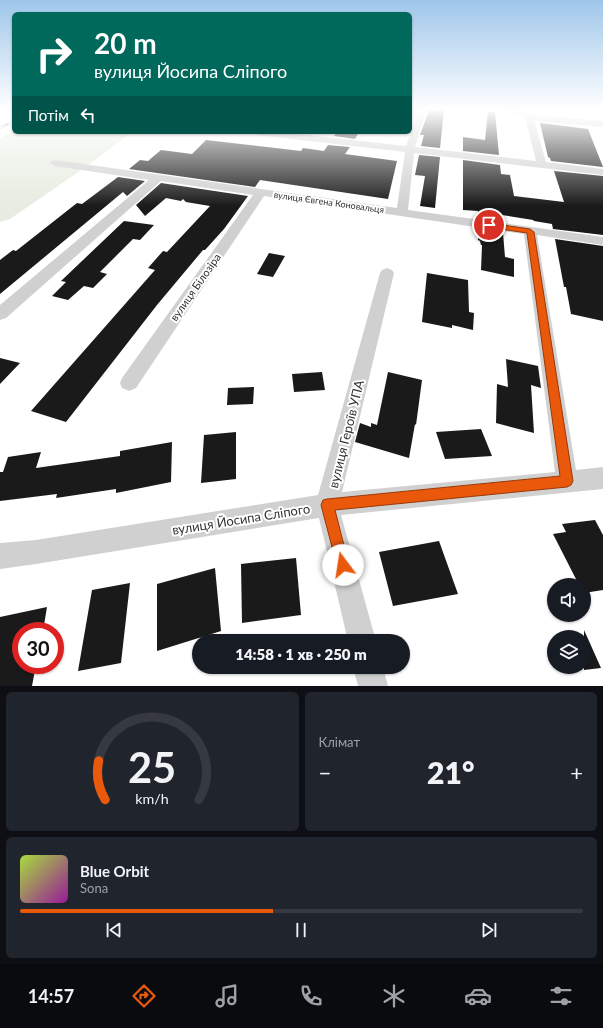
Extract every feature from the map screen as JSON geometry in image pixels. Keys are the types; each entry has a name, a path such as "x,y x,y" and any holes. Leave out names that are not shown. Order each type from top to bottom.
{"street":[{"path":"360,142 542,166 603,172"},
{"path":"402,212 412,142"},
{"path":"536,142 542,166"},
{"name":"вулиця Євгена Коновальця","path":"55,163 402,212 530,232 603,241"},
{"path":"0,314 159,177"},
{"name":"вулиця Білозіра","path":"129,383 261,192"},
{"path":"530,232 567,481"},
{"name":"вулиця Героїв УПА","path":"360,634 327,505 387,273"},
{"name":"вулиця Йосипа Сліпого","path":"0,556 36,552 327,505 603,478"},
{"path":"370,674 373,686"}],"shaded area":[{"path":"0,142 119,142 87,166 10,219 0,222"}],"building":[{"path":"204,142 223,142 301,151 303,148 324,151 328,145 350,147 345,154 397,161 388,199 260,180 255,187 129,169 140,160 148,161 161,150 192,154"},
{"path":"422,142 441,142 440,148 421,146"},
{"path":"463,142 498,142 499,155 463,151"},
{"path":"544,142 593,142 603,167 551,161 548,157"},
{"path":"419,155 440,157 435,208 420,206 425,176 415,175"},
{"path":"463,160 500,165 501,174 510,175 514,196 564,202 554,171 603,176 603,235 553,229 552,224 502,215 503,222 478,218 478,211 463,210"},
{"path":"118,177 145,181 127,196 123,192 0,294 0,260 13,250 16,251 77,203 82,204"},
{"path":"161,183 248,196 224,229 205,250 203,250 157,305 66,422 31,411 155,270 148,268 163,251 167,252 210,206 186,202 183,199 181,201 166,198 145,216 136,205"},
{"path":"124,221 154,225 140,240 133,239 100,272 107,274 93,288 84,286 68,300 52,296 66,282 61,281"},
{"path":"478,229 503,233 505,257 514,259 514,277 481,270 482,245 478,240"},
{"path":"555,239 603,246 603,321 571,314 566,287 564,287"},
{"path":"269,253 285,256 273,277 257,274"},
{"path":"427,273 468,280 469,312 474,313 473,330 452,325 452,328 422,322"},
{"path":"0,358 20,363 0,384"},
{"path":"506,359 538,366 541,388 531,385 534,433 496,423 497,384 508,387"},
{"path":"322,372 325,390 294,392 292,374"},
{"path":"388,372 422,380 416,425 415,424 409,458 355,442 360,423 371,427 371,423 377,425"},
{"path":"254,387 253,404 227,405 228,388"},
{"path":"481,429 492,456 445,459 436,432"},
{"path":"236,432 236,479 201,483 204,435"},
{"path":"172,442 171,482 116,493 116,489 56,498 57,494 0,501 0,472 3,472 8,457 41,452 36,468 120,456 120,451"},
{"path":"595,520 603,535 603,590 591,592 591,578 575,578 553,534 566,532 562,524"},
{"path":"439,541 458,594 393,606 379,552"},
{"path":"296,558 301,615 242,623 241,564"},
{"path":"215,568 221,631 211,634 192,634 192,640 157,651 157,584"},
{"path":"130,583 121,663 78,671 92,590"},
{"path":"47,607 44,622 12,622 12,674 34,674 32,686 0,686 0,617"},
{"path":"591,646 601,668 591,669"}],"route":[{"path":"343,565 327,505 567,481 530,232 489,225"}]}
